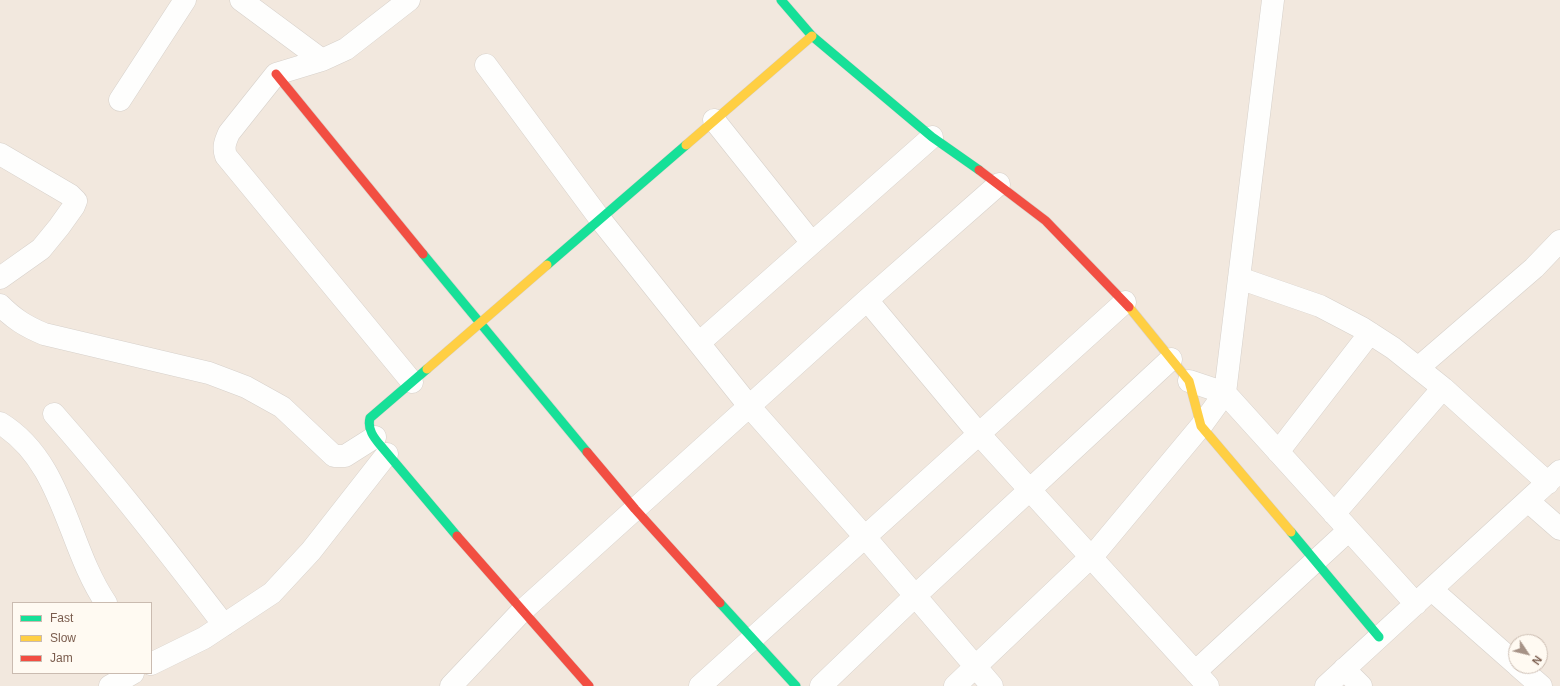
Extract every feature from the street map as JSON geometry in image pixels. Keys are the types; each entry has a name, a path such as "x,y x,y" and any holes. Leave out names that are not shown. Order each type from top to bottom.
{"street":[{"path":"120,100 185,0"},
{"path":"241,0 322,60"},
{"path":"409,0 346,49 322,60 276,74 229,133 224,148 226,156 412,382"},
{"path":"781,0 812,36 932,137 999,184 1046,221 1125,302 1189,381 1201,426 1379,637"},
{"path":"955,686 1090,557 1201,426 1225,393 1273,0"},
{"path":"589,686 522,611 381,446 369,429 368,423 370,418 812,36"},
{"path":"486,65 600,219 749,406 865,537 992,686"},
{"path":"276,74 479,324 635,509 796,686"},
{"path":"714,120 812,243"},
{"path":"699,343 932,137"},
{"path":"0,154 70,195 76,201 59,227 41,249 0,278"},
{"path":"451,686 522,611 867,300 999,184"},
{"path":"1418,368 1534,268 1560,241"},
{"path":"1239,278 1320,306 1370,333 1393,348 1554,477 1326,686"},
{"path":"867,300 978,434 1202,679 1314,561 1349,530"},
{"path":"700,686 1125,302"},
{"path":"0,305 26,327 44,334 209,372 246,387 282,407 334,456 345,456 381,446"},
{"path":"1278,452 1370,333"},
{"path":"821,686 915,596 1171,359"},
{"path":"1189,381 1225,393 1416,604"},
{"path":"1334,514 1443,388"},
{"path":"54,414 96,462 143,520 224,625"},
{"path":"0,424 22,441 39,460 62,503 83,560 105,602"},
{"path":"152,664 204,638 272,593 311,551 381,446"},
{"path":"1528,500 1560,529"},
{"path":"1432,590 1508,657"},
{"path":"1344,669 1361,686"},
{"path":"110,686 131,674"},
{"path":"1527,674 1541,686"}],"shaded area":[{"path":"0,0 1560,0 1560,686 0,686"}],"traffic: fast":[{"path":"781,0 812,36 932,137 979,170"},
{"path":"547,265 686,145"},
{"path":"423,254 587,452"},
{"path":"427,369 370,418 369,426 378,443 457,536"},
{"path":"1291,532 1379,637"},
{"path":"720,603 796,686"}],"traffic: slow":[{"path":"686,145 812,36"},
{"path":"427,369 547,265"},
{"path":"1129,307 1189,381 1201,426 1291,532"}],"traffic: jam":[{"path":"276,74 423,254"},
{"path":"979,170 1046,221 1129,307"},
{"path":"587,452 635,509 720,603"},
{"path":"457,536 589,686"}]}
